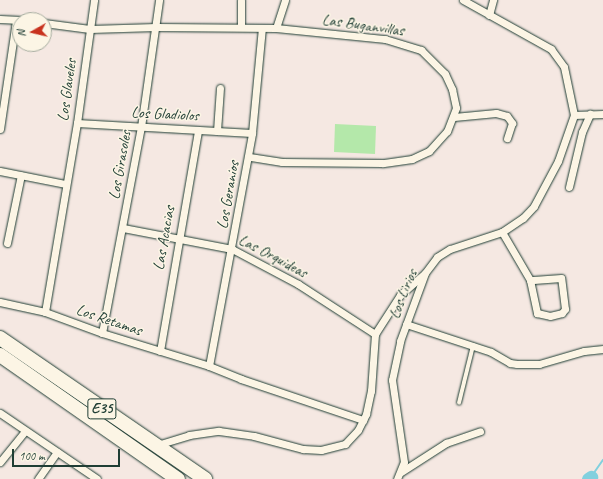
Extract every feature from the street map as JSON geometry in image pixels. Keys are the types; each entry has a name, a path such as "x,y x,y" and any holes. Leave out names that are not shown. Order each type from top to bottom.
{"highway":[{"name":"E35","path":"0,338 205,479"},
{"name":"E35","path":"0,354 178,479"}],"street":[{"name":"Los Glaveles","path":"45,312 65,184 77,123 94,0"},
{"name":"Los Girasoles","path":"102,333 141,127 159,0"},
{"path":"241,0 241,27"},
{"path":"276,28 285,0"},
{"path":"463,0 551,49 564,67 574,116 603,114"},
{"path":"489,15 493,0"},
{"path":"0,19 12,20"},
{"name":"Las Buganvillas","path":"52,24 90,29 156,27 276,28 385,39 421,50 445,74 452,89 456,108 454,117"},
{"name":"Los Geranios","path":"209,366 249,157 262,28"},
{"path":"0,129 13,52"},
{"path":"217,131 220,88"},
{"path":"249,157 282,162 382,163 412,159 429,151 447,131 454,117 496,113 507,116 512,123 507,138"},
{"path":"569,187 582,132 590,114"},
{"name":"Los Lirios","path":"399,476 404,462 392,380 406,324 425,273 437,257 450,249 502,232 523,218 548,185 574,116"},
{"name":"Los Gladiolos","path":"77,123 252,133"},
{"name":"Las Acacias","path":"160,351 178,238 198,130"},
{"path":"0,171 65,184"},
{"path":"7,243 20,175"},
{"name":"Las Orquideas","path":"123,228 232,249 298,284 375,334"},
{"path":"502,232 530,280 537,313 550,316 562,313 565,309 561,278 530,280"},
{"path":"156,446 189,435 219,431 254,436 302,449 321,450 345,444 358,430 363,420 371,391 375,334 400,295 425,273"},
{"name":"Los Retamas","path":"0,302 45,312 102,333 209,366 241,379 363,420"},
{"path":"406,324 492,352 510,363 526,365 553,362 584,351 603,349"},
{"path":"0,413 97,479"},
{"path":"0,462 25,431"},
{"path":"399,476 446,443 480,431"},
{"path":"38,479 57,452"}],"lane":[{"path":"459,403 473,345"}],"green space":[{"path":"335,124 376,126 375,154 334,152"}],"waterway":[{"path":"596,479 591,477 603,460"}]}
